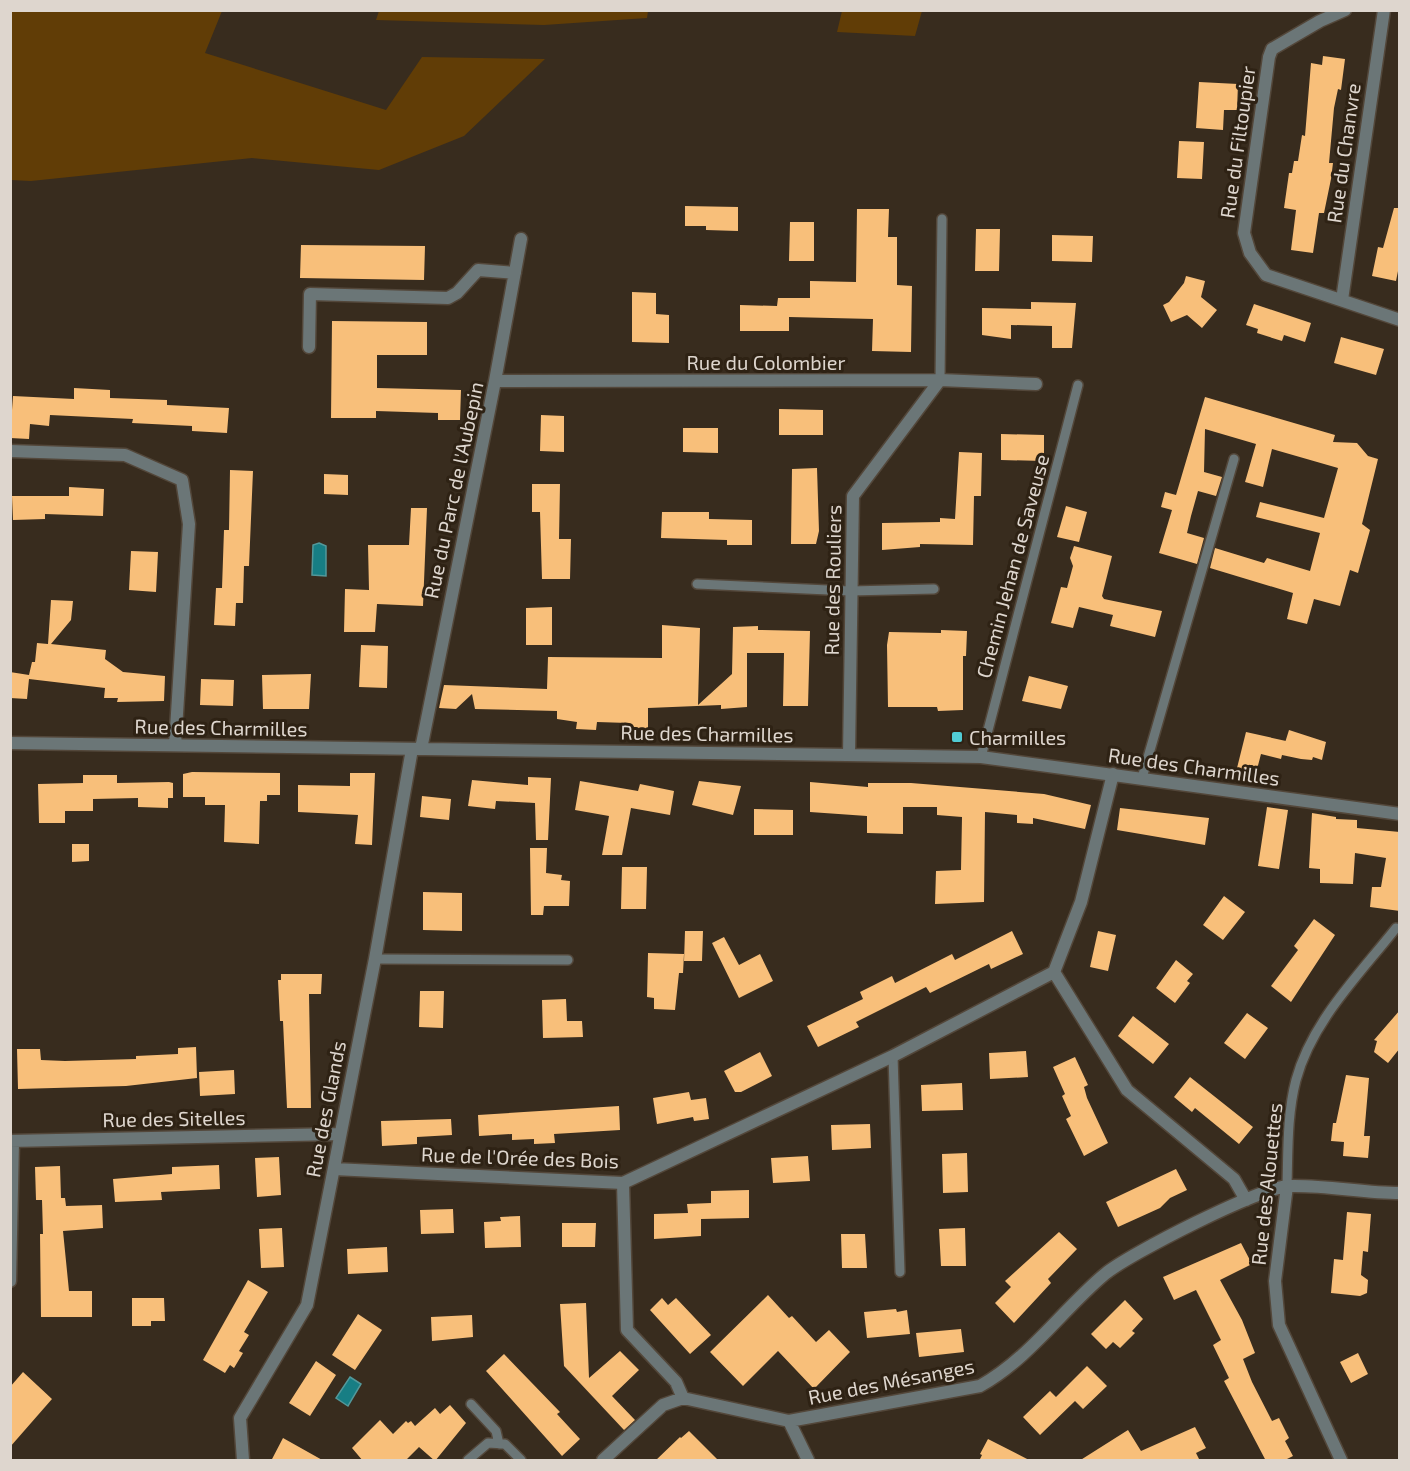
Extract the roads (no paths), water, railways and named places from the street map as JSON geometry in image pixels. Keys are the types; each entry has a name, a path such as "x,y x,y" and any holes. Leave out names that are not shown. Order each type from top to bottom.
{"street":[{"name":"Rue du Filtoupier","path":"1345,10 1320,21 1272,49 1244,233 1250,253 1266,275 1400,320"},
{"name":"Rue du Chanvre","path":"1342,300 1384,10"},
{"name":"Rue du Parc de l'Aubepin","path":"416,749 495,381 520,239"},
{"path":"309,347 310,294 448,297 457,293 478,270 515,273"},
{"name":"Rue du Colombier","path":"495,381 940,380 1036,384"},
{"name":"Rue des Rouliers","path":"849,754 853,496 940,380"},
{"path":"10,451 125,455 182,480 189,524 175,746"},
{"name":"Rue des Charmilles","path":"10,743 981,757 1400,814"},
{"name":"Rue des Glands","path":"243,1461 240,1418 307,1305 416,749"},
{"path":"1113,774 1081,902 1054,972 1127,1090 1234,1179 1246,1200"},
{"name":"Rue de l'Orée des Bois","path":"334,1169 623,1183 892,1056 1054,972"},
{"name":"Rue des Sitelles","path":"12,1141 339,1134"},
{"path":"10,1281 12,1141"},
{"path":"603,1461 663,1404 683,1398 676,1382 627,1330 623,1183"},
{"name":"Rue des Mésanges","path":"683,1398 789,1420 980,1386 1002,1374 1105,1274 1130,1255 1246,1200 1287,1186 1400,1193"},
{"name":"Rue des Alouettes","path":"1287,1186 1275,1281 1279,1325 1341,1461"},
{"path":"789,1420 808,1461"}],"lane":[{"path":"940,380 942,219"},
{"name":"Chemin Jehan de Saveuse","path":"981,757 1078,385"},
{"path":"1142,778 1234,459"},
{"path":"697,585 850,591 934,589"},
{"name":"Rue des Alouettes","path":"1287,1186 1289,1138 1296,1080 1322,1019 1396,928"},
{"path":"375,959 567,960"},
{"path":"892,1056 900,1272"},
{"path":"471,1404 496,1431 499,1444"},
{"path":"468,1461 488,1443 505,1444 521,1461"}],"water":[{"path":"319,543 326,546 326,576 312,575 313,545"},
{"path":"350,1377 361,1384 348,1406 336,1398"}],"place":[{"name":"Charmilles","path":"957,737"}]}
